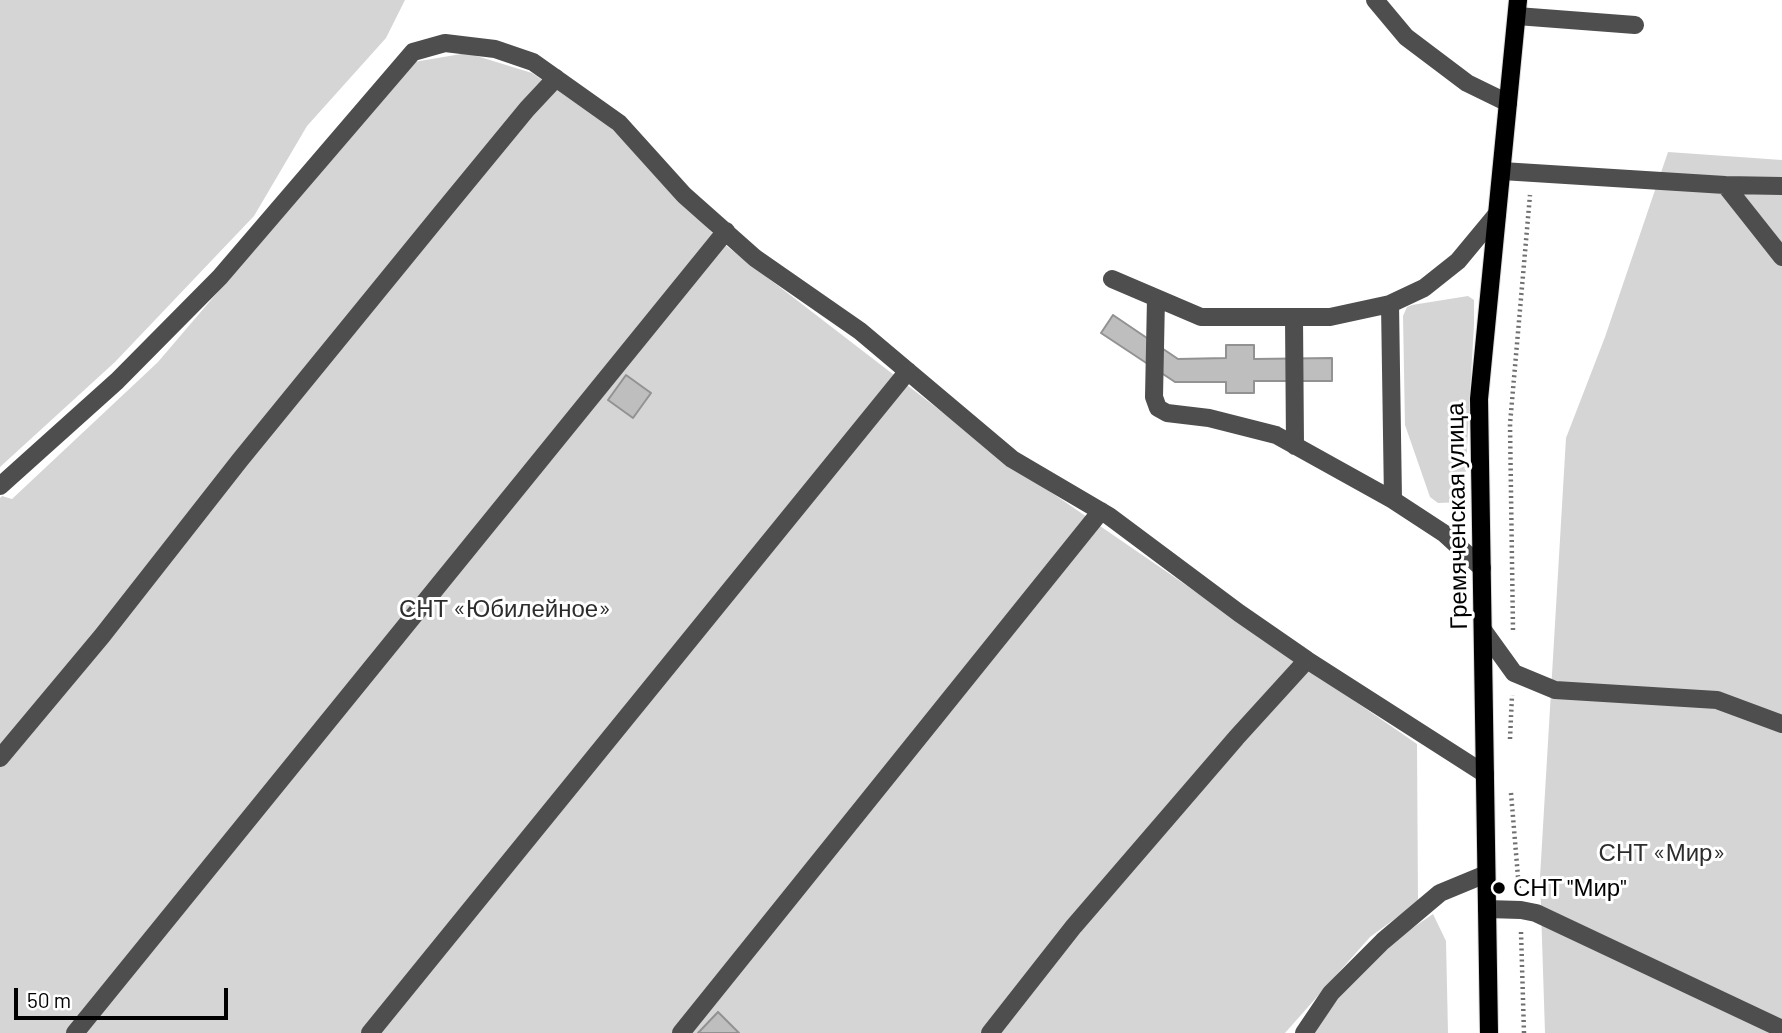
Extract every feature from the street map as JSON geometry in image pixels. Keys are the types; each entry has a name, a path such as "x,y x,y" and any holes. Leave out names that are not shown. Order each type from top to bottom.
{"main road":[{"name":"Гремяченская улица","path":"1489,1033 1479,399 1518,8"}],"street":[{"path":"1375,0 1406,37 1467,83 1508,103"},
{"path":"1518,8 1635,25"},
{"path":"0,486 117,381 220,277 413,52 445,43 495,49 533,62 619,123 684,195 755,258 860,331 1012,459 1101,511 1307,660 1485,774"},
{"path":"0,758 102,636 240,460 527,108 556,78"},
{"path":"1502,171 1782,186"},
{"path":"1725,185 1782,257"},
{"path":"1112,279 1201,317 1330,317 1390,303 1424,288 1458,261 1497,214"},
{"path":"75,1033 726,231"},
{"path":"1156,298 1154,397 1158,408 1167,413 1209,418 1276,435 1393,500 1445,534 1482,568"},
{"path":"1390,303 1393,500"},
{"path":"1294,317 1295,446"},
{"path":"370,1033 908,371"},
{"path":"681,1033 1101,511"},
{"path":"1483,630 1514,673 1555,690 1717,700 1782,724"},
{"path":"990,1033 1083,916 1307,660"},
{"path":"1304,1033 1332,993 1383,941 1440,893 1486,874"},
{"path":"1487,909 1521,910 1536,914 1782,1029"}],"path":[{"path":"1513,632 1510,424 1532,173"},
{"path":"1509,750 1514,673"},
{"path":"1511,787 1521,910 1524,1033"}],"green space":[{"path":"0,0 405,0 386,38 307,126 254,216 115,362 0,467"},
{"name":"СНТ «Юбилейное»","path":"467,53 532,73 609,126 720,241 1007,462 1417,744 1418,902 1370,937 1285,1033 0,1033 0,498 2,496 12,499 158,362 414,62"},
{"name":"СНТ «Мир»","path":"1668,152 1782,160 1782,1033 1545,1033 1540,877 1566,438 1605,337"},
{"path":"1468,296 1474,300 1474,324 1464,502 1438,503 1430,497 1405,425 1403,316 1407,307 1412,305"},
{"path":"1433,914 1446,941 1448,1033 1314,1033 1340,995 1389,944"}],"building":[{"path":"1113,315 1178,359 1226,358 1226,345 1254,345 1254,359 1332,358 1332,381 1254,381 1254,393 1226,393 1226,382 1175,382 1101,333"},
{"path":"626,375 651,393 633,418 608,400"},
{"path":"718,1012 739,1033 698,1033"}],"place":[{"name":"СНТ \"Мир\"","path":"1499,888"}]}
